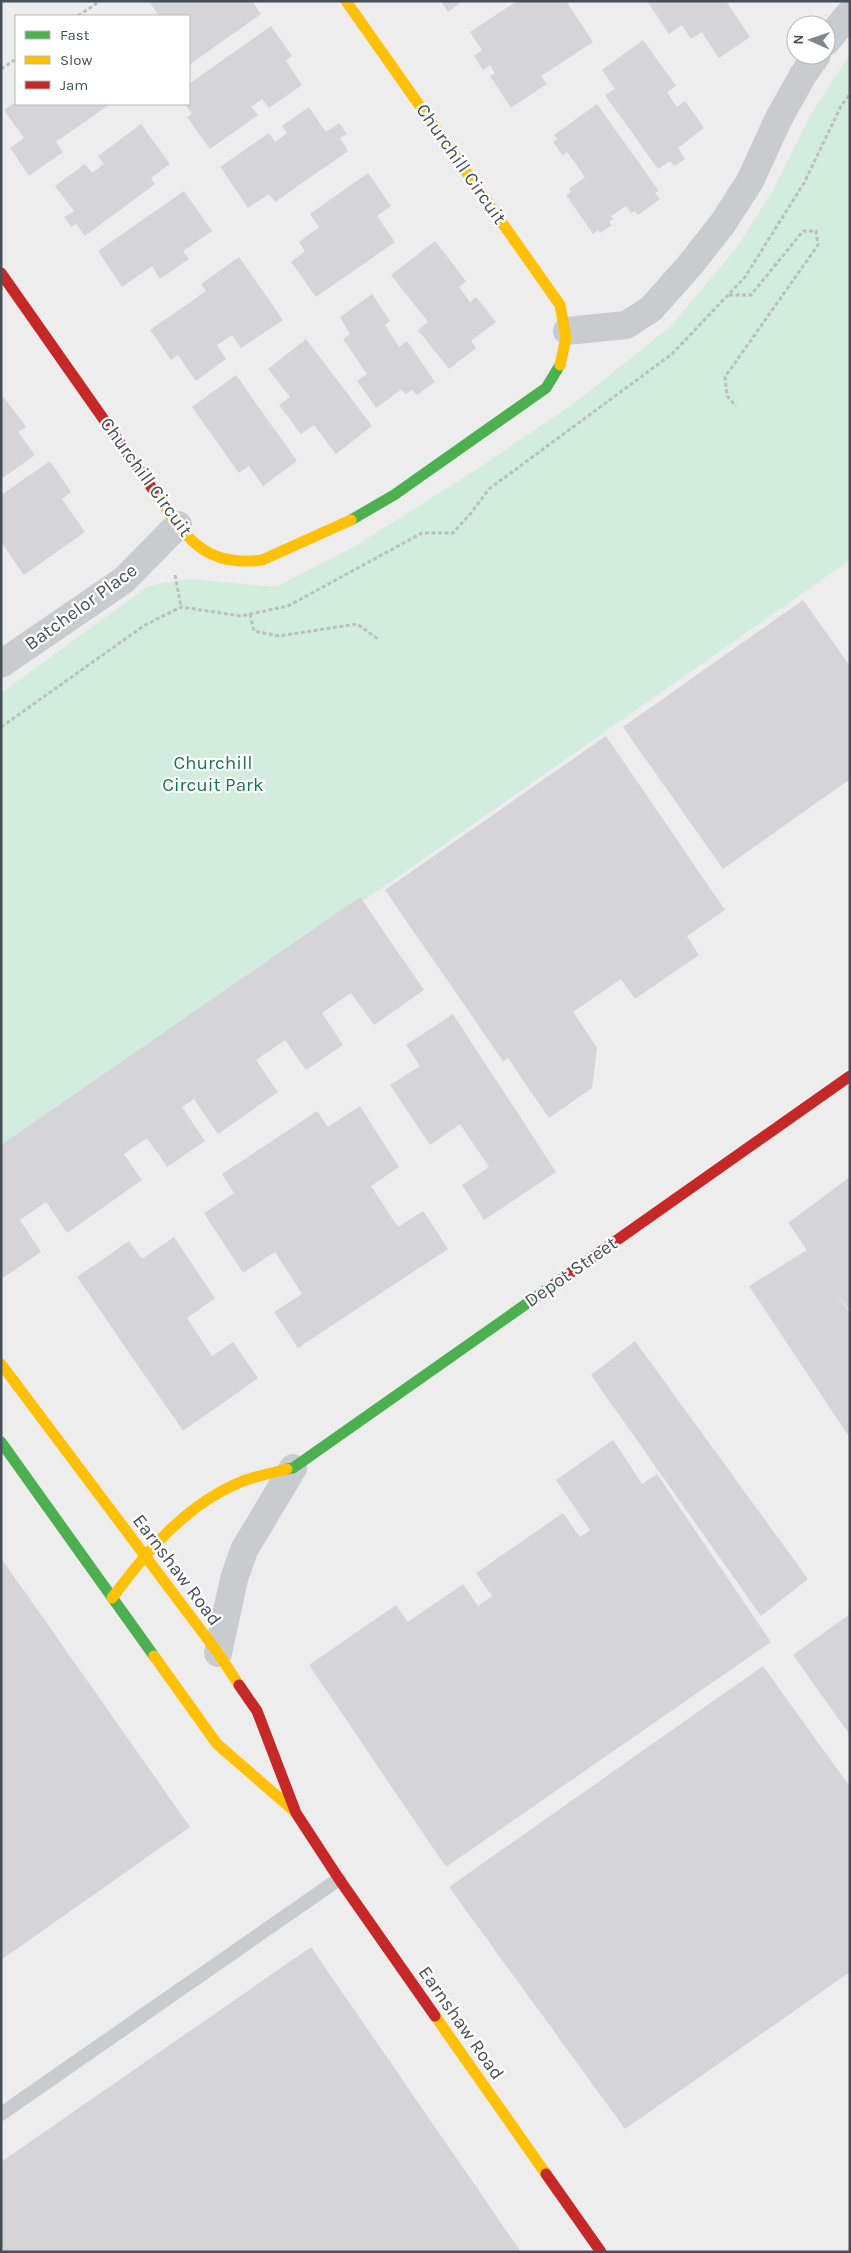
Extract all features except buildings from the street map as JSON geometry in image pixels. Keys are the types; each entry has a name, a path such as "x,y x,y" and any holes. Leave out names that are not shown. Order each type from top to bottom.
{"street":[{"name":"Churchill Circuit","path":"1,273 178,525 204,551 231,560 247,562 262,560 342,525 394,495 546,388 556,376 564,358 567,331 560,305 346,1"},
{"path":"836,30 850,13"},
{"path":"567,331 626,324 651,309 690,265 723,223 750,180 779,118 810,65"},
{"name":"Batchelor Place","path":"1,664 124,580 178,525"},
{"name":"Depot Street","path":"112,1598 144,1555 185,1515 235,1484 293,1468 850,1076"},
{"name":"Earnshaw Road","path":"1,1364 218,1653 257,1711 296,1813 339,1879 600,2252"},
{"name":"Earnshaw Road","path":"1,1442 217,1744 296,1813"},
{"name":"Depot Street","path":"218,1653 234,1579 244,1550 293,1468"}],"lane":[{"path":"1,2114 339,1879"}],"path":[{"path":"79,15 100,1"},
{"path":"1,69 15,60"},
{"path":"729,294 751,295 803,232 816,231 818,245 725,377 727,396 736,406"},
{"path":"174,568 181,607"},
{"path":"250,614 254,631 279,636 357,624 378,639"}],"green space":[{"name":"Churchill Circuit Park","path":"850,54 850,560 1,1155 1,693 147,587 192,579 276,587 357,545 471,473 572,405 670,327 738,246 773,190 810,116"}],"traffic: fast":[{"path":"351,520 394,495 546,388 560,365"},
{"path":"287,1469 293,1468 556,1283"},
{"path":"1,1442 154,1656"}],"traffic: slow":[{"path":"346,1 560,305 566,338 560,365"},
{"path":"154,491 175,521 197,545 209,553 224,559 241,561 262,560 351,520"},
{"path":"1,1364 218,1653 239,1685"},
{"path":"112,1598 154,1546 186,1515 223,1490 243,1481 287,1469"},
{"path":"154,1656 217,1744 293,1810"},
{"path":"435,2016 546,2174"}],"traffic: jam":[{"path":"1,273 154,491"},
{"path":"556,1283 850,1076"},
{"path":"239,1685 257,1711 296,1813 339,1879 435,2016"},
{"path":"546,2174 601,2252"}]}
